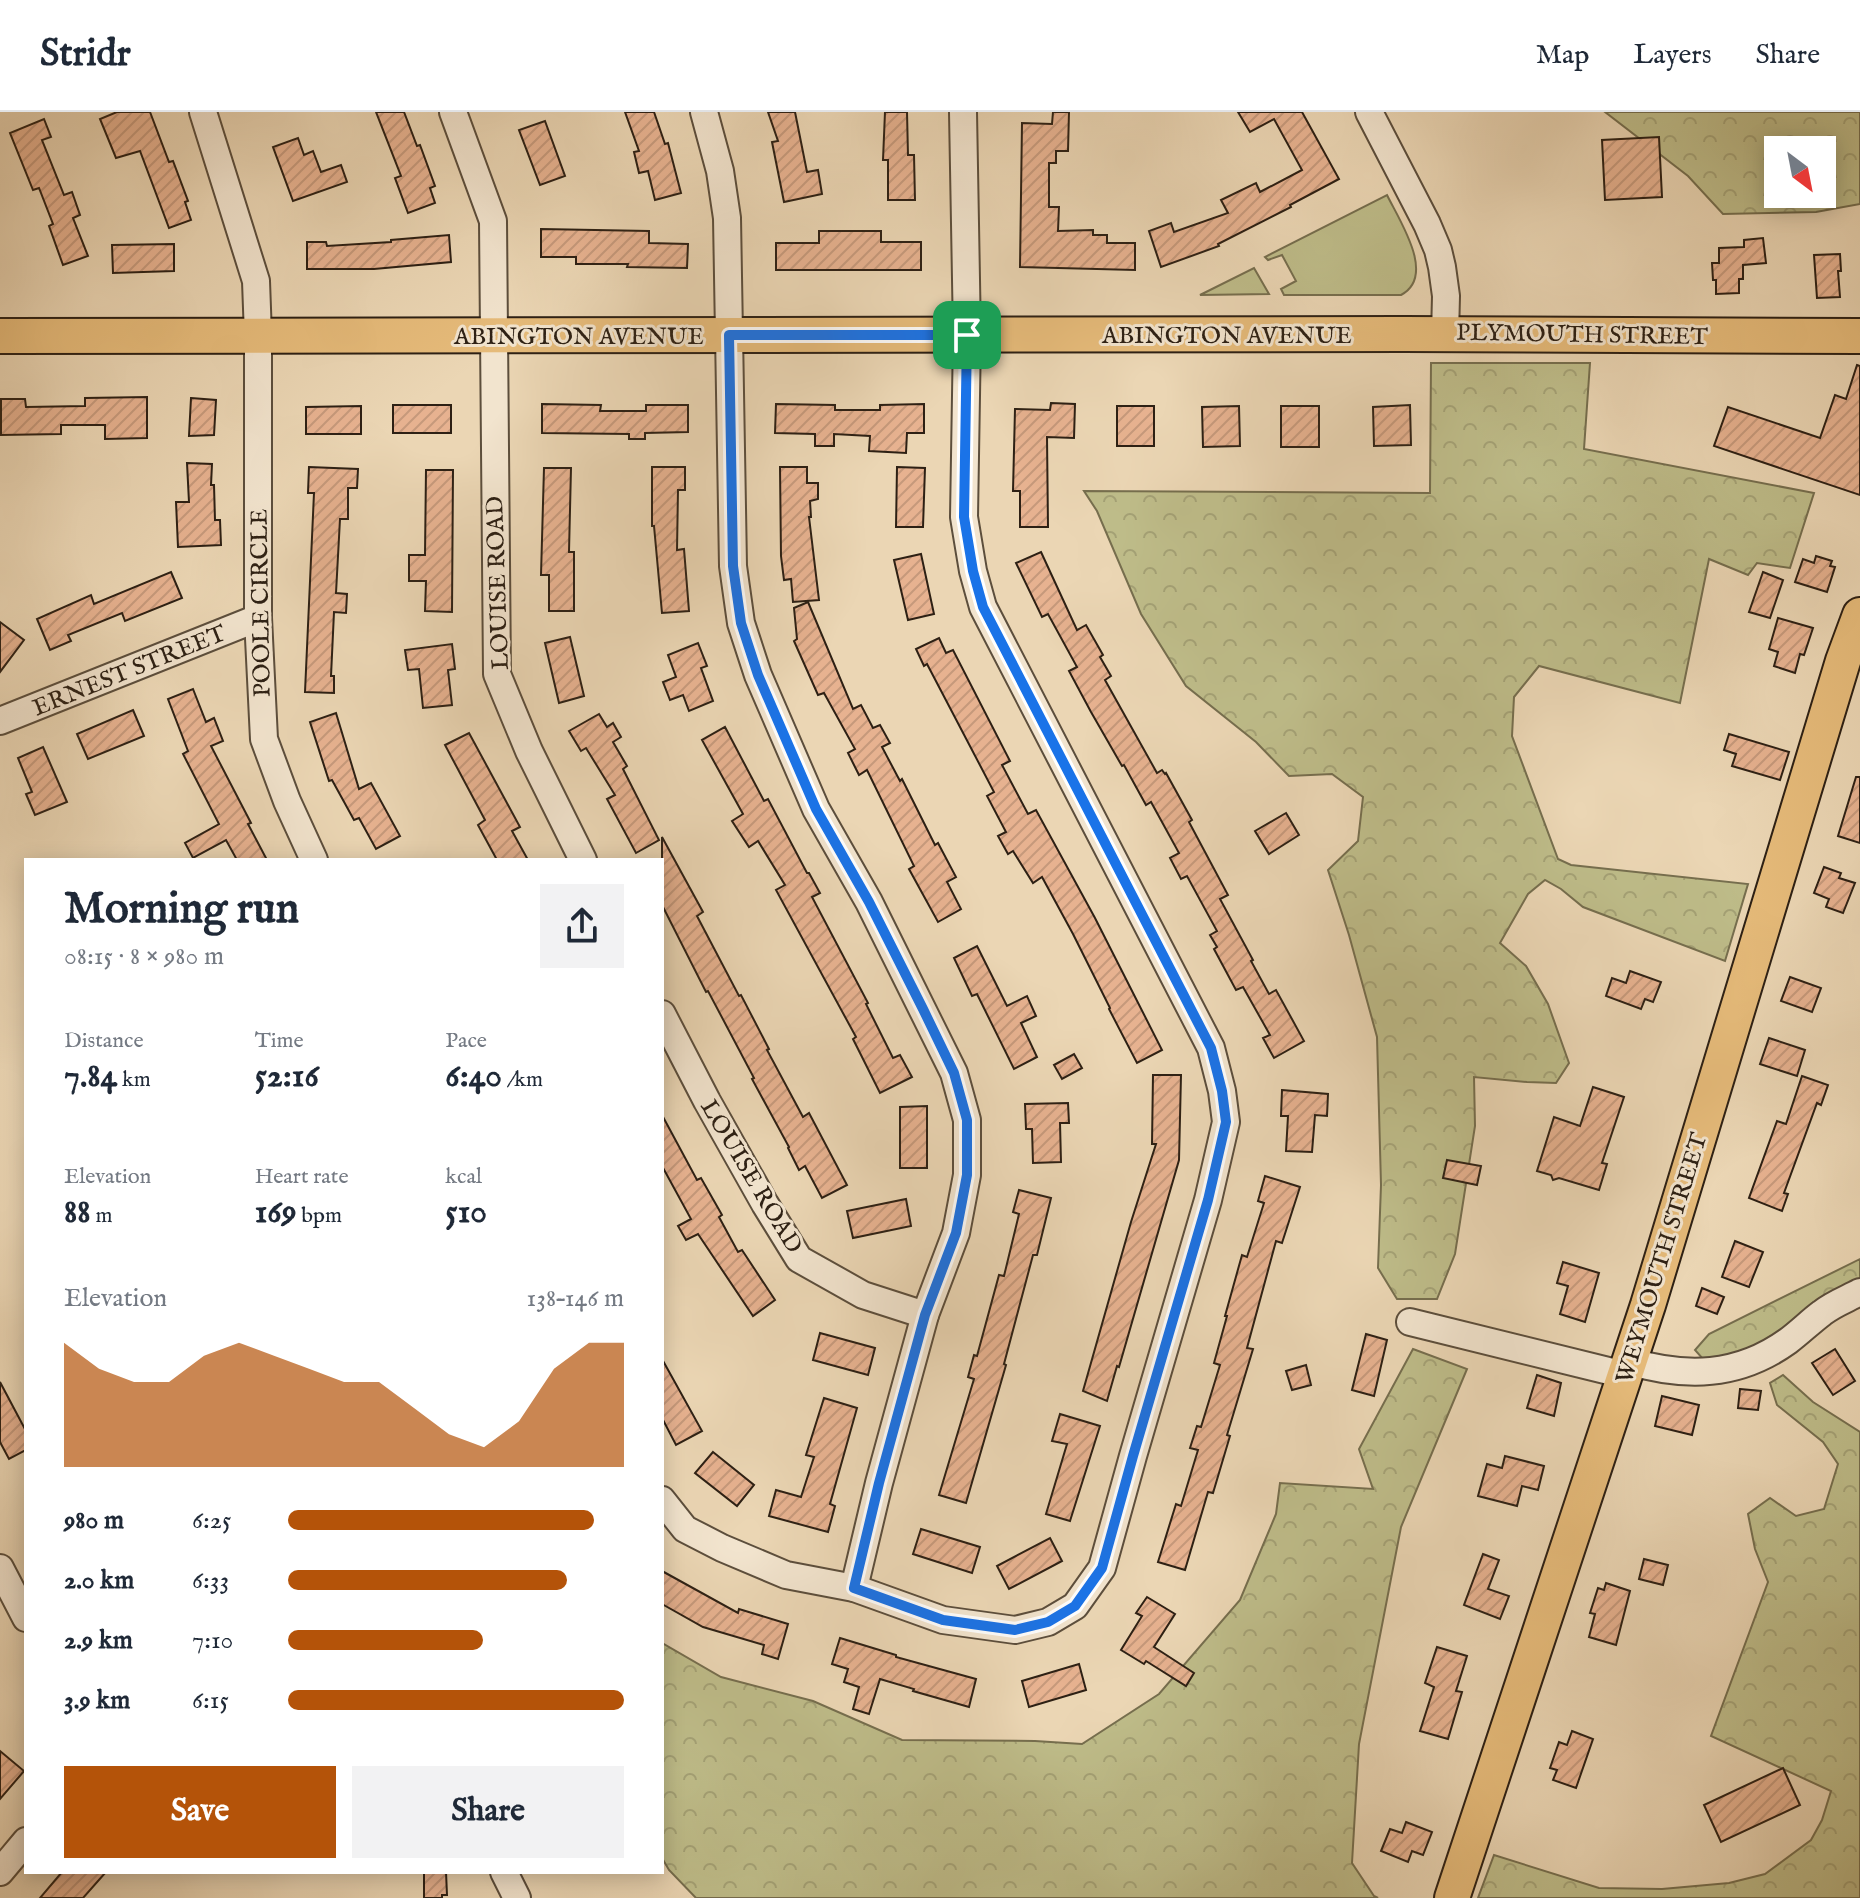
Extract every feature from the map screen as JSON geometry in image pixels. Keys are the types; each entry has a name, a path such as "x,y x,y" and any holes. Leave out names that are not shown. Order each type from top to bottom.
{"main road":[{"name":"ABINGTON AVENUE","path":"0,336 1445,335"},
{"name":"PLYMOUTH STREET","path":"1445,335 1860,336"},
{"name":"WEYMOUTH STREET","path":"1452,1898 1661,1263 1843,661 1860,615"}],"street":[{"name":"POOLE CIRCLE","path":"203,112 256,281 258,618 264,739 313,858"},
{"name":"LOUISE ROAD","path":"453,112 493,221 497,674 529,751 582,858"},
{"path":"704,112 720,171 727,218 733,566 741,623 758,675 816,809 869,902 929,1021 954,1073 967,1120 967,1175 956,1233 925,1315 854,1588"},
{"path":"664,1503 685,1529 786,1575 854,1588 943,1620 1015,1630 1048,1622 1075,1606 1102,1568 1208,1200 1226,1122 1211,1048 983,607 973,571 964,517 967,335 963,112"},
{"name":"PLYMOUTH STREET","path":"1369,112 1438,250 1446,296 1445,335"},
{"name":"ERNEST STREET","path":"0,721 258,618"},
{"name":"LOUISE ROAD","path":"664,1018 707,1101 799,1259 863,1295 925,1315"},
{"path":"1410,1322 1626,1368 1727,1370 1775,1349 1823,1312 1860,1292"},
{"path":"0,1568 24,1614"},
{"path":"0,1872 24,1843"},
{"path":"505,1874 517,1898"}],"green space":[{"path":"1605,112 1860,112 1860,204 1816,212 1723,214 1688,176"},
{"path":"1387,195 1416,262 1416,275 1411,286 1401,295 1284,295 1281,289 1296,281 1282,255 1268,260 1265,257"},
{"path":"1254,268 1269,294 1200,295"},
{"path":"1431,363 1590,363 1584,449 1814,493 1790,568 1757,563 1748,575 1709,559 1680,703 1539,666 1514,697 1512,736 1558,859 1571,865 1748,884 1725,961 1583,907 1545,880 1528,894 1500,943 1526,966 1548,1004 1569,1063 1556,1083 1474,1077 1475,1126 1455,1254 1437,1299 1397,1299 1378,1268 1381,1185 1377,1037 1328,870 1358,841 1363,797 1332,774 1289,776 1256,742 1186,686 1141,614 1097,511 1084,491 1430,493"},
{"path":"1860,1259 1860,1281 1814,1302 1774,1337 1732,1356 1703,1359 1695,1350 1709,1334"},
{"path":"1413,1349 1467,1369 1401,1527 1359,1744 1352,1863 1378,1898 696,1898 669,1870 664,1861 664,1644 721,1677 813,1701 902,1740 1082,1744 1159,1694 1240,1600 1276,1514 1280,1483 1373,1489 1359,1449"},
{"path":"1783,1375 1813,1402 1860,1432 1860,1898 1478,1898 1494,1855 1599,1888 1662,1889 1729,1883 1765,1874 1811,1840 1822,1820 1831,1791 1711,1736 1768,1582 1755,1549 1748,1514 1770,1498 1796,1516 1824,1509 1838,1464 1823,1442 1777,1405 1770,1383"}],"building":[{"path":"117,112 150,112 169,162 173,161 188,201 185,202 191,220 169,228 140,151 116,158 100,119"},
{"path":"376,112 404,112 435,186 430,188 435,203 408,213 395,178 401,176"},
{"path":"625,112 654,112 665,144 668,143 681,193 655,200 648,171 639,173 634,152 639,151"},
{"path":"768,112 795,112 807,172 818,170 822,194 784,202 772,142 778,141"},
{"path":"885,112 907,112 908,155 914,155 915,200 888,200 888,160 883,160"},
{"path":"1053,112 1069,112 1068,151 1056,151 1056,163 1049,163 1049,207 1059,207 1058,231 1093,230 1093,235 1107,235 1107,243 1135,243 1135,270 1020,267 1022,123 1052,124"},
{"path":"1238,112 1302,112 1339,179 1219,246 1161,267 1149,231 1171,223 1174,232 1228,213 1221,200 1256,183 1260,192 1302,170 1274,119 1250,132"},
{"path":"44,119 51,137 42,140 64,195 72,192 80,215 73,218 88,256 63,265 49,226 53,224 39,188 33,190 10,133"},
{"path":"545,121 565,176 540,185 519,130"},
{"path":"1659,137 1662,197 1605,200 1602,140"},
{"path":"298,138 304,155 313,151 321,172 341,165 347,182 293,201 273,147"},
{"path":"541,229 649,231 649,243 688,244 687,268 576,264 576,257 541,257"},
{"path":"819,231 881,231 881,242 921,242 921,270 776,270 776,243 819,243"},
{"path":"449,235 451,262 374,269 307,269 307,242 326,242 327,246"},
{"path":"1763,238 1766,263 1743,265 1739,293 1716,294 1712,263 1719,263 1719,248 1744,247 1744,240"},
{"path":"174,244 174,271 113,273 112,245"},
{"path":"1840,254 1840,297 1817,298 1814,255"},
{"path":"1857,365 1860,366 1860,495 1714,446 1728,407 1820,438 1835,395 1846,399"},
{"path":"147,397 147,438 105,439 105,425 61,425 61,434 1,435 1,399 25,399 26,407 85,406 85,398"},
{"path":"191,398 216,400 214,435 189,436"},
{"path":"1051,403 1075,404 1074,438 1047,437 1048,527 1020,527 1020,491 1013,491 1015,409 1050,410"},
{"path":"542,404 601,405 600,411 646,411 646,405 688,405 688,432 645,433 645,439 629,439 629,434 542,433"},
{"path":"776,404 835,405 835,410 880,410 880,405 924,404 924,433 907,433 906,453 869,451 870,436 834,434 834,446 815,446 815,434 775,433"},
{"path":"393,405 451,405 451,433 393,433"},
{"path":"1410,405 1411,445 1374,446 1373,407"},
{"path":"361,406 361,434 306,434 306,407"},
{"path":"1117,406 1154,406 1154,446 1117,446"},
{"path":"1239,406 1240,446 1203,447 1202,407"},
{"path":"1281,406 1319,406 1319,447 1281,447"},
{"path":"187,463 212,464 211,485 214,485 215,520 220,520 221,545 178,547 176,502 189,502"},
{"path":"309,467 358,469 357,488 348,488 348,519 340,519 336,593 347,594 346,613 334,612 331,676 334,676 334,693 305,692 314,493 308,493"},
{"path":"652,467 685,467 685,490 678,490 677,550 684,549 689,611 662,613 652,526"},
{"path":"780,467 807,467 807,483 818,483 818,499 810,501 809,517 819,600 793,602 791,579 784,580"},
{"path":"897,467 925,468 923,527 896,527"},
{"path":"544,468 571,468 569,552 574,552 574,611 549,611 549,575 541,575"},
{"path":"426,470 453,470 452,612 425,611 426,581 409,581 409,555 425,555"},
{"path":"1041,552 1077,630 1086,625 1103,655 1100,657 1111,676 1105,680 1157,773 1162,770 1166,773 1192,820 1189,822 1228,895 1220,899 1251,961 1269,994 1276,990 1304,1041 1274,1058 1263,1038 1270,1035 1243,987 1236,990 1214,949 1217,947 1210,935 1217,931 1187,876 1181,879 1170,858 1179,853 1151,802 1146,805 1091,712 1069,671 1077,667 1048,614 1042,617 1016,563"},
{"path":"921,554 934,614 908,620 894,560"},
{"path":"1816,556 1832,561 1830,566 1835,567 1827,592 1795,582 1803,559 1814,563"},
{"path":"171,572 182,598 125,621 122,613 68,635 71,641 50,650 37,619 91,595 94,604"},
{"path":"1763,572 1783,580 1770,618 1749,612"},
{"path":"808,602 853,709 861,705 873,728 880,725 890,743 882,747 935,845 938,843 956,877 947,882 961,909 938,922 909,869 914,866 867,770 859,775 848,753 855,749 824,693 818,695 794,641 797,639 794,608"},
{"path":"1778,618 1813,628 1804,655 1800,654 1795,673 1774,666 1778,652 1769,649"},
{"path":"0,622 24,640 0,672"},
{"path":"570,637 584,696 559,703 545,643"},
{"path":"939,638 946,653 953,650 1010,761 1002,765 1028,814 1036,810 1162,1050 1137,1063 1042,877 1033,883 1013,851 1008,854 998,836 1006,832 987,796 994,792 927,664 924,666 916,649"},
{"path":"698,643 707,666 701,668 713,701 689,711 683,695 670,700 663,682 676,677 668,655"},
{"path":"452,644 455,669 448,670 452,705 423,708 419,669 408,670 405,650"},
{"path":"193,689 206,722 214,718 223,741 211,746 266,858 236,858 226,840 193,858 185,843 219,824 183,754 188,751 168,699"},
{"path":"133,710 144,736 88,759 77,734"},
{"path":"336,713 359,789 371,783 400,836 376,849 359,818 354,820 332,780 329,781 310,722"},
{"path":"599,714 607,727 613,723 621,737 613,742 627,766 623,769 659,840 636,853 607,799 615,795 586,748 581,751 569,731"},
{"path":"725,727 764,801 768,799 820,893 812,897 893,1058 900,1055 912,1077 880,1093 853,1039 856,1037 776,890 785,885 758,841 749,847 732,821 743,814 702,740"},
{"path":"469,733 520,827 512,831 527,858 496,858 478,825 485,820 445,745"},
{"path":"1729,734 1789,752 1780,780 1732,766 1736,754 1724,750"},
{"path":"43,747 67,802 35,815 26,794 32,792 18,758"},
{"path":"1856,777 1860,777 1860,843 1838,836"},
{"path":"1286,813 1299,835 1269,854 1255,831"},
{"path":"662,837 703,912 697,916 741,995 767,1050 803,1117 809,1113 847,1185 822,1198 805,1166 799,1170 664,909"},
{"path":"1824,867 1841,873 1839,878 1855,883 1843,913 1826,907 1829,899 1814,893"},
{"path":"977,946 1007,1006 1027,996 1036,1016 1021,1023 1037,1057 1014,1069 977,994 972,996 954,958"},
{"path":"1630,971 1661,982 1653,1002 1645,999 1641,1009 1606,996 1612,978 1626,983"},
{"path":"1790,977 1821,988 1812,1012 1781,1001"},
{"path":"1769,1038 1805,1050 1797,1076 1760,1064"},
{"path":"1074,1054 1082,1068 1062,1079 1054,1065"},
{"path":"1153,1075 1181,1075 1179,1160 1107,1401 1083,1391 1156,1144 1152,1144"},
{"path":"1802,1076 1828,1085 1821,1105 1817,1103 1784,1193 1788,1194 1782,1211 1749,1198 1777,1121 1786,1124"},
{"path":"1593,1087 1624,1097 1602,1163 1607,1164 1599,1190 1559,1178 1553,1180 1551,1175 1537,1171 1554,1117 1580,1126"},
{"path":"1282,1090 1328,1094 1327,1116 1315,1115 1312,1152 1286,1151 1288,1116 1281,1116"},
{"path":"1068,1103 1069,1123 1060,1123 1061,1162 1033,1163 1032,1129 1026,1129 1025,1104"},
{"path":"927,1106 927,1168 900,1168 900,1107"},
{"path":"664,1119 697,1180 701,1178 722,1215 719,1217 738,1252 742,1250 775,1300 753,1316 698,1234 686,1240 678,1226 691,1219 664,1170"},
{"path":"1447,1160 1481,1166 1477,1185 1443,1178"},
{"path":"1265,1176 1300,1187 1282,1243 1276,1241 1247,1348 1253,1349 1227,1435 1230,1436 1213,1493 1208,1492 1185,1570 1158,1562 1176,1504 1181,1506 1198,1450 1190,1448 1197,1426 1201,1427 1220,1365 1214,1363 1225,1316 1242,1255 1247,1257 1264,1203 1258,1201"},
{"path":"1019,1190 1051,1198 966,1503 939,1495 974,1379 968,1377 974,1355 977,1356 999,1275 1004,1276 1019,1214 1013,1212"},
{"path":"906,1199 911,1226 853,1238 847,1211"},
{"path":"1735,1241 1763,1252 1749,1287 1722,1277"},
{"path":"1563,1262 1599,1273 1585,1322 1560,1314 1568,1286 1557,1283"},
{"path":"1702,1288 1724,1297 1717,1314 1696,1306"},
{"path":"820,1333 875,1348 868,1375 813,1360"},
{"path":"1366,1334 1387,1340 1374,1396 1352,1390"},
{"path":"1835,1349 1855,1381 1833,1395 1812,1363"},
{"path":"664,1363 702,1431 676,1445 664,1422"},
{"path":"1306,1365 1311,1385 1292,1390 1286,1371"},
{"path":"1537,1375 1561,1383 1554,1416 1527,1408"},
{"path":"0,1382 24,1427 24,1451 9,1459 0,1442"},
{"path":"1740,1389 1761,1391 1758,1410 1738,1408"},
{"path":"1662,1396 1699,1405 1692,1435 1655,1426"},
{"path":"824,1398 857,1408 830,1504 835,1506 828,1532 769,1516 776,1490 801,1497 814,1457 806,1455"},
{"path":"1060,1414 1100,1426 1070,1521 1046,1514 1067,1444 1052,1441"},
{"path":"713,1452 754,1485 737,1506 695,1473"},
{"path":"1505,1456 1544,1466 1538,1490 1522,1486 1517,1506 1478,1496 1487,1464 1502,1468"},
{"path":"921,1529 980,1547 972,1573 913,1554"},
{"path":"1050,1538 1062,1561 1009,1589 997,1566"},
{"path":"1483,1554 1499,1560 1488,1589 1509,1596 1500,1619 1464,1605"},
{"path":"1644,1559 1668,1565 1663,1585 1639,1579"},
{"path":"664,1572 738,1613 739,1609 788,1624 778,1659 762,1654 764,1645 703,1627 664,1605"},
{"path":"1606,1583 1630,1591 1616,1645 1589,1637 1595,1614 1590,1613 1598,1588 1604,1590"},
{"path":"1147,1597 1175,1614 1154,1647 1194,1673 1186,1686 1146,1661 1144,1664 1121,1650 1142,1616 1136,1613"},
{"path":"840,1638 976,1679 969,1707 880,1679 869,1714 853,1709 859,1687 844,1682 848,1669 832,1664"},
{"path":"1437,1647 1467,1656 1456,1691 1462,1692 1448,1739 1420,1731 1434,1687 1425,1683"},
{"path":"1079,1664 1086,1690 1029,1707 1022,1681"},
{"path":"1572,1731 1593,1739 1576,1788 1553,1780 1557,1770 1550,1768 1559,1742 1567,1745"},
{"path":"0,1751 24,1771 0,1799"},
{"path":"1783,1768 1800,1805 1721,1842 1704,1805"},
{"path":"1406,1822 1432,1832 1423,1855 1412,1851 1408,1862 1381,1851 1390,1829 1402,1833"},
{"path":"60,1874 104,1874 83,1898 40,1898"},
{"path":"424,1874 446,1874 447,1895 424,1898"}],"route":[{"path":"729,335 967,335 964,517 983,607 1211,1048 1226,1122 1208,1200 1102,1568 1075,1606 1048,1622 1015,1630 943,1620 854,1588 925,1315 956,1233 967,1175 967,1120 954,1073 869,902 816,809 758,675 741,623 733,566 729,335"}]}
